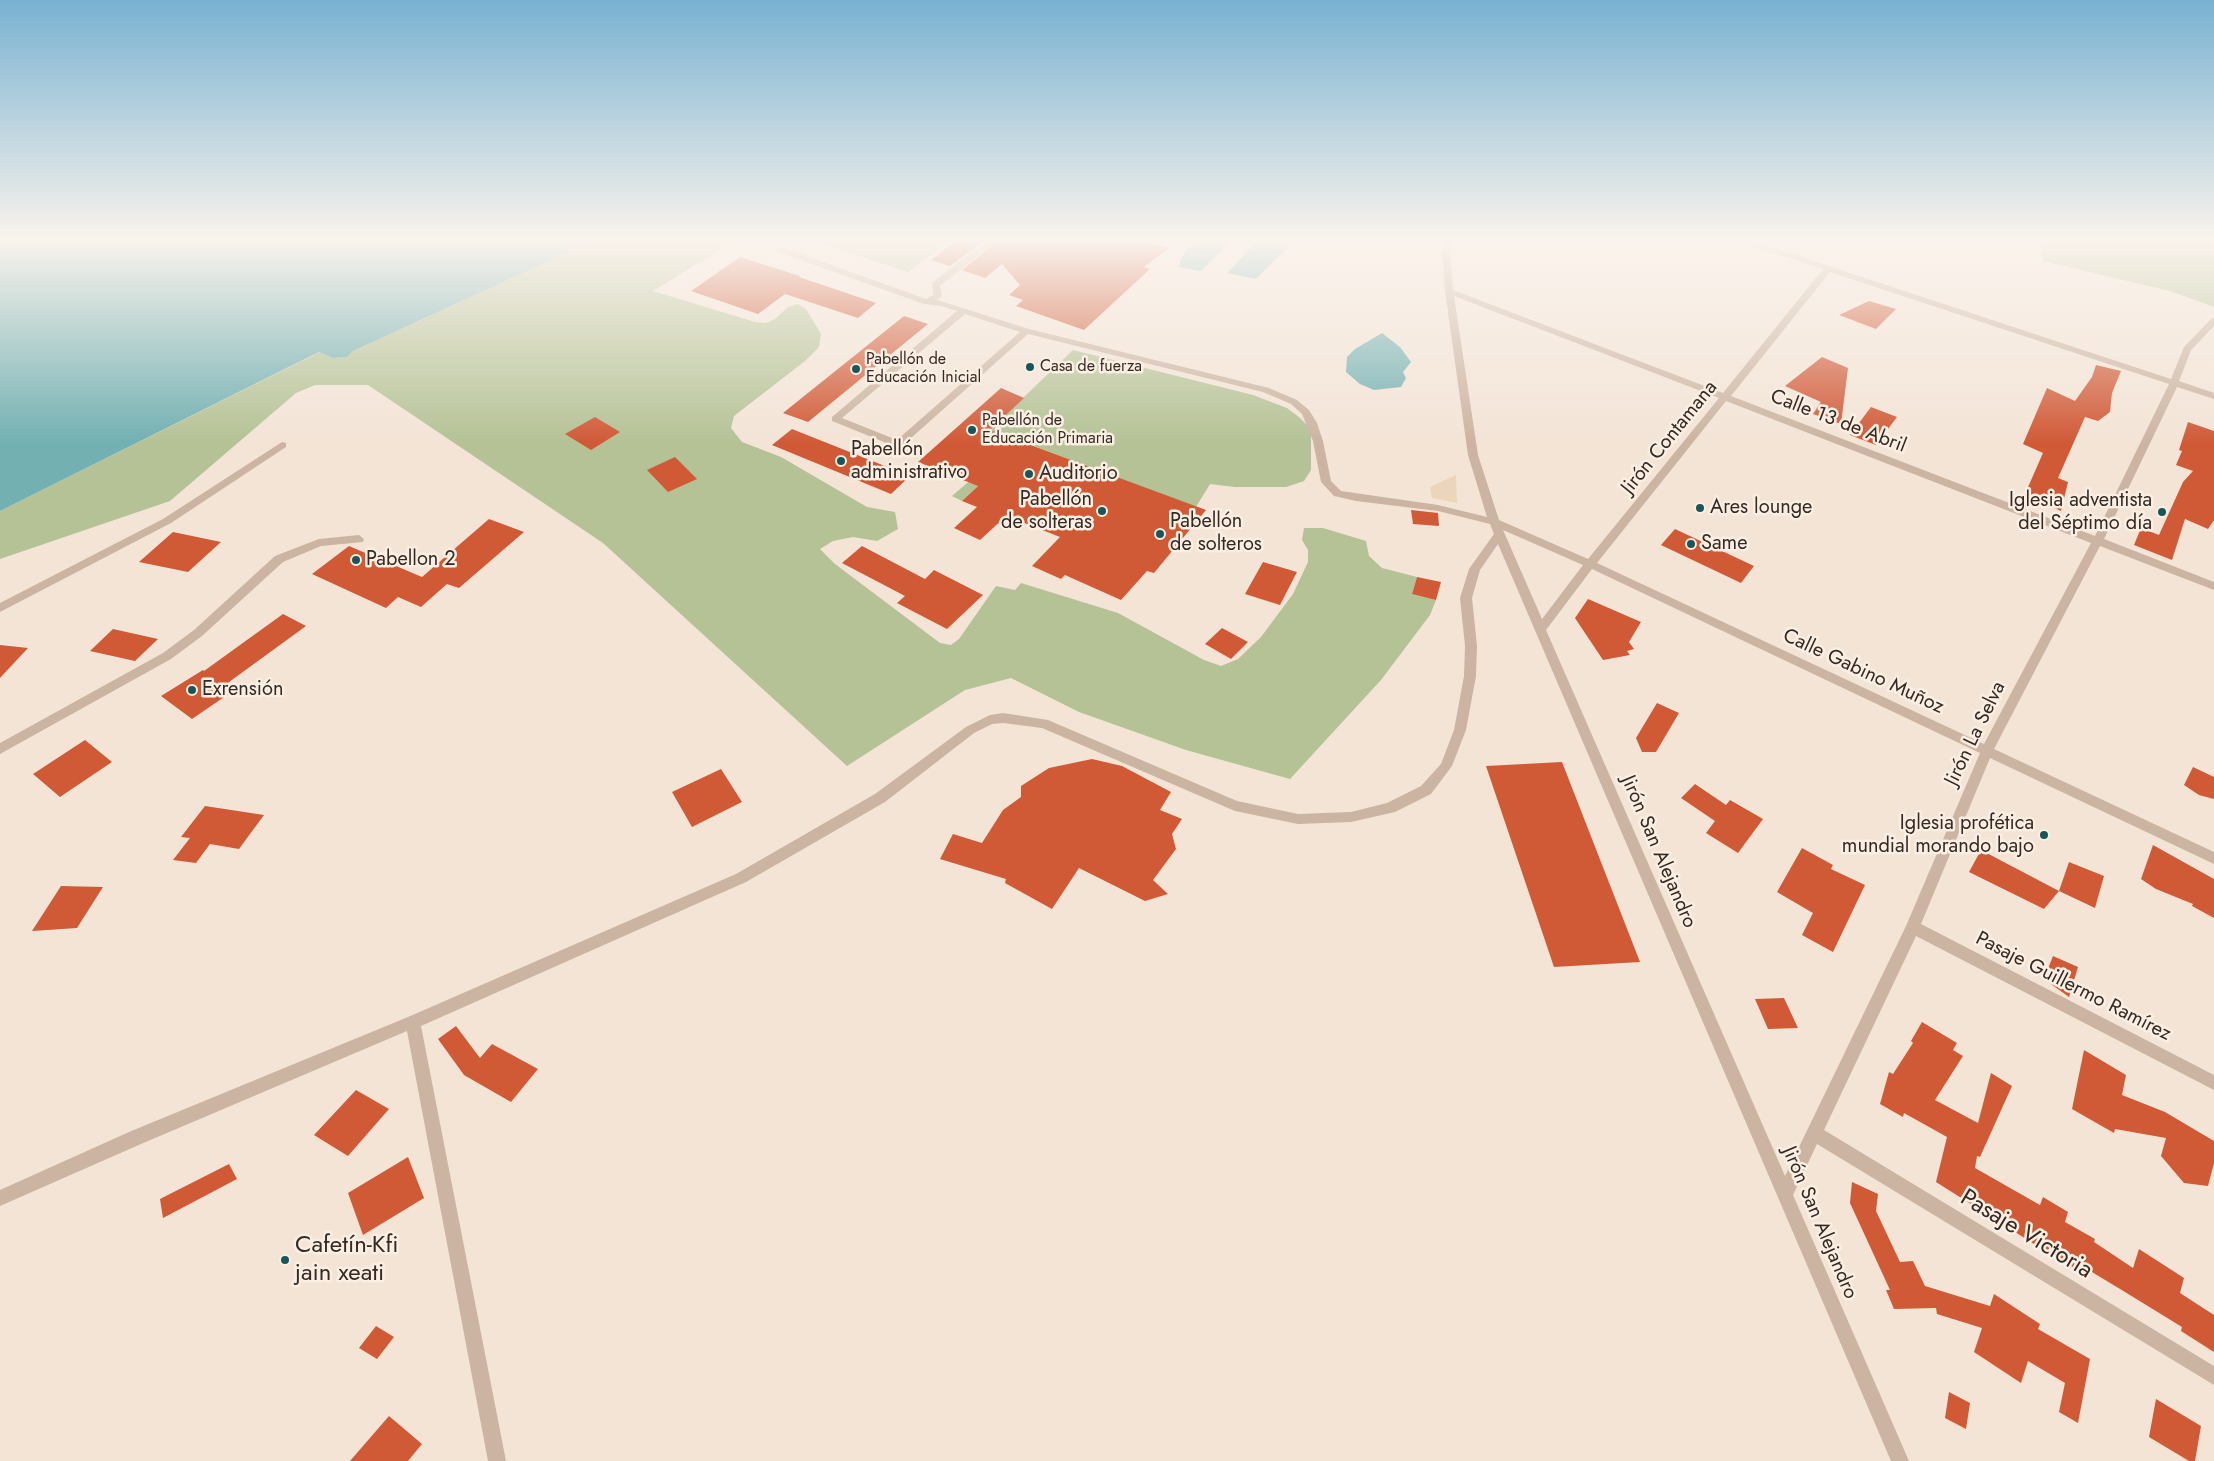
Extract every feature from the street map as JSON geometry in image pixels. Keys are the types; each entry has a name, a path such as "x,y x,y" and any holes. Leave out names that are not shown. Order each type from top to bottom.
{"street":[{"name":"Calle Gabino Muñoz","path":"956,308 1026,331 1266,390 1294,402 1306,412 1312,423 1318,441 1326,482 1338,494 1438,508 1497,528 1590,564 2214,858"},
{"name":"Jirón San Alejandro","path":"1451,308 1473,456 1497,528 1900,1461"},
{"name":"Calle 13 de Abril","path":"1493,308 2214,586"},
{"name":"Jirón Contamana","path":"1540,630 1590,564 1797,308"},
{"path":"1950,308 2214,396"},
{"path":"963,311 835,419 898,444 1026,331"},
{"name":"Jirón La Selva","path":"1785,1194 1913,927 1987,751 2097,542 2174,383 2187,349 2214,321"},
{"path":"0,608 167,521 282,445"},
{"path":"0,1198 135,1138 413,1022 741,878 880,798 970,730 990,720 1003,718 1044,723 1235,806 1298,819 1351,817 1390,808 1426,790 1446,766 1460,730 1470,676 1471,646 1466,598 1474,569 1497,528"},
{"path":"0,749 167,656 198,633 279,559 319,543 360,539"},
{"name":"Pasaje Guillermo Ramírez","path":"1913,927 2214,1083"},
{"path":"413,1022 497,1461"},
{"name":"Pasaje Victoria","path":"1814,1134 2214,1376"}],"green space":[{"path":"446,308 710,308 755,322 766,323 775,319 787,308 805,308 821,334 819,347 805,361 734,416 731,428 742,442 781,457 867,507 895,512 898,529 877,541 853,537 833,541 820,549 835,564 940,643 951,645 959,639 996,586 1015,590 1021,583 1118,613 1204,660 1221,666 1238,659 1261,637 1293,594 1308,562 1308,550 1302,540 1304,528 1323,528 1366,541 1369,556 1382,568 1417,577 1412,594 1436,600 1430,615 1381,680 1290,779 1186,750 1079,712 1011,678 965,690 847,766 603,543 368,385 315,385 296,393 170,501 0,559 0,511 320,352 333,358 347,357 353,351"},
{"path":"1073,350 1253,395 1287,408 1311,429 1311,470 1304,481 1286,487 1235,487 1210,484 1196,507 1023,442 962,501 952,496 973,478 951,467"}],"shaded area":[{"path":"1456,475 1457,503 1432,498 1430,487"}],"water":[{"path":"0,308 446,308 353,351 347,357 333,358 319,352 0,511"},
{"path":"1382,333 1400,347 1411,362 1403,372 1406,378 1401,387 1374,390 1360,384 1346,372 1347,357 1355,349"}],"building":[{"path":"741,308 766,308 758,314"},
{"path":"828,308 870,308 858,318"},
{"path":"1022,308 1108,308 1084,330"},
{"path":"1854,308 1896,309 1876,329 1839,315"},
{"name":"Pabellón de Educación Inicial","path":"904,316 928,324 808,422 783,413"},
{"path":"1822,357 1848,368 1841,424 1813,414 1821,402 1785,386"},
{"path":"2096,365 2121,371 2112,393 2110,412 2098,421 2085,417 2058,478 2068,482 2061,511 2025,494 2043,453 2023,444 2047,388 2075,401 2092,377"},
{"path":"1001,388 1024,398 990,430 1206,510 1154,573 1147,571 1121,600 1065,575 1061,579 1032,566 1060,537 1022,522 1019,524 1004,518 980,540 954,528 977,507 962,501 978,486 918,462"},
{"path":"1871,407 1897,417 1876,445 1850,435"},
{"path":"595,417 620,432 591,450 565,434"},
{"path":"2188,422 2214,431 2214,520 2208,529 2185,519 2172,560 2134,545 2141,528 2159,535 2183,482 2193,471 2176,465 2182,451 2179,450"},
{"name":"Pabellón administrativo","path":"792,429 910,476 891,494 772,445"},
{"path":"675,457 697,479 668,492 647,470"},
{"path":"1411,510 1438,513 1439,526 1413,524"},
{"name":"Pabellon 2","path":"489,519 524,532 459,588 447,584 421,607 398,597 386,608 312,574 349,546 422,577"},
{"path":"1675,529 1754,566 1741,583 1661,545"},
{"path":"173,532 221,542 188,572 139,562"},
{"path":"862,546 925,579 934,570 983,595 947,629 897,603 905,596 842,563"},
{"path":"1263,562 1297,572 1280,605 1245,594"},
{"path":"1417,577 1441,582 1436,600 1412,594"},
{"path":"1588,599 1641,622 1629,642 1634,649 1627,651 1630,655 1603,660 1575,618"},
{"path":"283,614 306,626 225,685 233,691 192,719 161,696 204,671"},
{"path":"1222,628 1248,642 1231,659 1205,644"},
{"path":"113,629 158,639 135,661 90,651"},
{"path":"0,645 28,648 0,678"},
{"path":"1657,703 1679,713 1656,752 1642,752 1636,738"},
{"path":"85,740 112,762 60,797 33,774"},
{"path":"1092,759 1122,766 1171,792 1160,810 1182,819 1172,834 1176,849 1153,880 1168,894 1145,901 1079,868 1052,909 1005,883 1006,879 940,859 953,834 982,843 1003,810 1021,797 1021,786 1049,768"},
{"path":"1562,762 1640,962 1554,967 1486,766"},
{"path":"2193,767 2214,777 2214,799 2199,795 2184,785"},
{"path":"721,769 742,802 692,827 672,792"},
{"path":"1695,784 1726,805 1730,800 1763,819 1738,853 1706,833 1715,821 1681,798"},
{"path":"205,806 264,815 239,849 210,844 196,863 173,860 190,838 181,837"},
{"path":"2153,845 2214,879 2214,918 2192,906 2193,904 2156,889 2141,879"},
{"path":"1802,848 1833,865 1831,869 1865,885 1833,952 1802,935 1813,913 1777,892"},
{"path":"1981,850 2059,891 2044,909 1969,872"},
{"path":"2069,862 2104,876 2095,908 2059,891"},
{"path":"61,886 103,887 77,928 32,931"},
{"path":"2053,956 2078,967 2069,997 2044,979"},
{"path":"1784,998 1798,1028 1768,1029 1755,999"},
{"path":"1922,1022 1957,1043 1953,1050 1963,1056 1935,1100 1978,1123 1991,1073 2012,1086 1980,1157 1977,1156 1975,1168 2040,1205 2043,1197 2068,1212 2065,1222 2095,1239 2094,1242 2133,1268 2139,1249 2184,1278 2180,1293 2214,1315 2214,1352 2181,1331 2182,1327 2125,1292 2087,1269 2085,1274 2053,1256 1936,1182 1947,1137 1904,1113 1903,1117 1880,1104 1889,1072 1893,1074 1913,1043 1911,1041"},
{"path":"456,1026 480,1058 492,1044 538,1069 511,1102 464,1075 438,1039"},
{"path":"2084,1050 2126,1075 2122,1095 2165,1112 2214,1141 2214,1163 2208,1186 2184,1183 2161,1156 2166,1138 2115,1129 2114,1133 2072,1109"},
{"path":"356,1090 389,1109 348,1156 314,1135"},
{"path":"408,1157 424,1198 363,1235 348,1193"},
{"path":"229,1164 237,1179 163,1218 160,1199"},
{"path":"1852,1182 1878,1194 1876,1211 1900,1262 1913,1261 1925,1286 1990,1306 1994,1294 2040,1324 2038,1329 2090,1359 2078,1423 2059,1412 2065,1383 2028,1361 2021,1383 1974,1352 1982,1328 1937,1314 1936,1308 1894,1309 1886,1290 1890,1290 1850,1203"},
{"path":"376,1326 394,1337 377,1359 359,1348"},
{"path":"1949,1392 1970,1403 1966,1429 1945,1418"},
{"path":"2156,1399 2201,1426 2195,1461 2189,1461 2149,1437"},
{"path":"389,1416 422,1444 408,1461 350,1461"}],"place":[{"name":"Casa de fuerza","path":"1030,367"},
{"name":"Pabellón de Educación Inicial","path":"856,369"},
{"name":"Pabellón de Educación Primaria","path":"972,430"},
{"name":"Pabellón administrativo","path":"841,461"},
{"name":"Auditorio","path":"1029,474"},
{"name":"Ares lounge","path":"1700,508"},
{"name":"Pabellón de solteras","path":"1102,511"},
{"name":"Iglesia adventista del Séptimo día","path":"2162,512"},
{"name":"Pabellón de solteros","path":"1160,534"},
{"name":"Same","path":"1691,544"},
{"name":"Pabellon 2","path":"356,560"},
{"name":"Exrensión","path":"192,690"},
{"name":"Iglesia profética mundial morando bajo","path":"2044,835"},
{"name":"Cafetín-Kfi jain xeati","path":"285,1260"}]}
